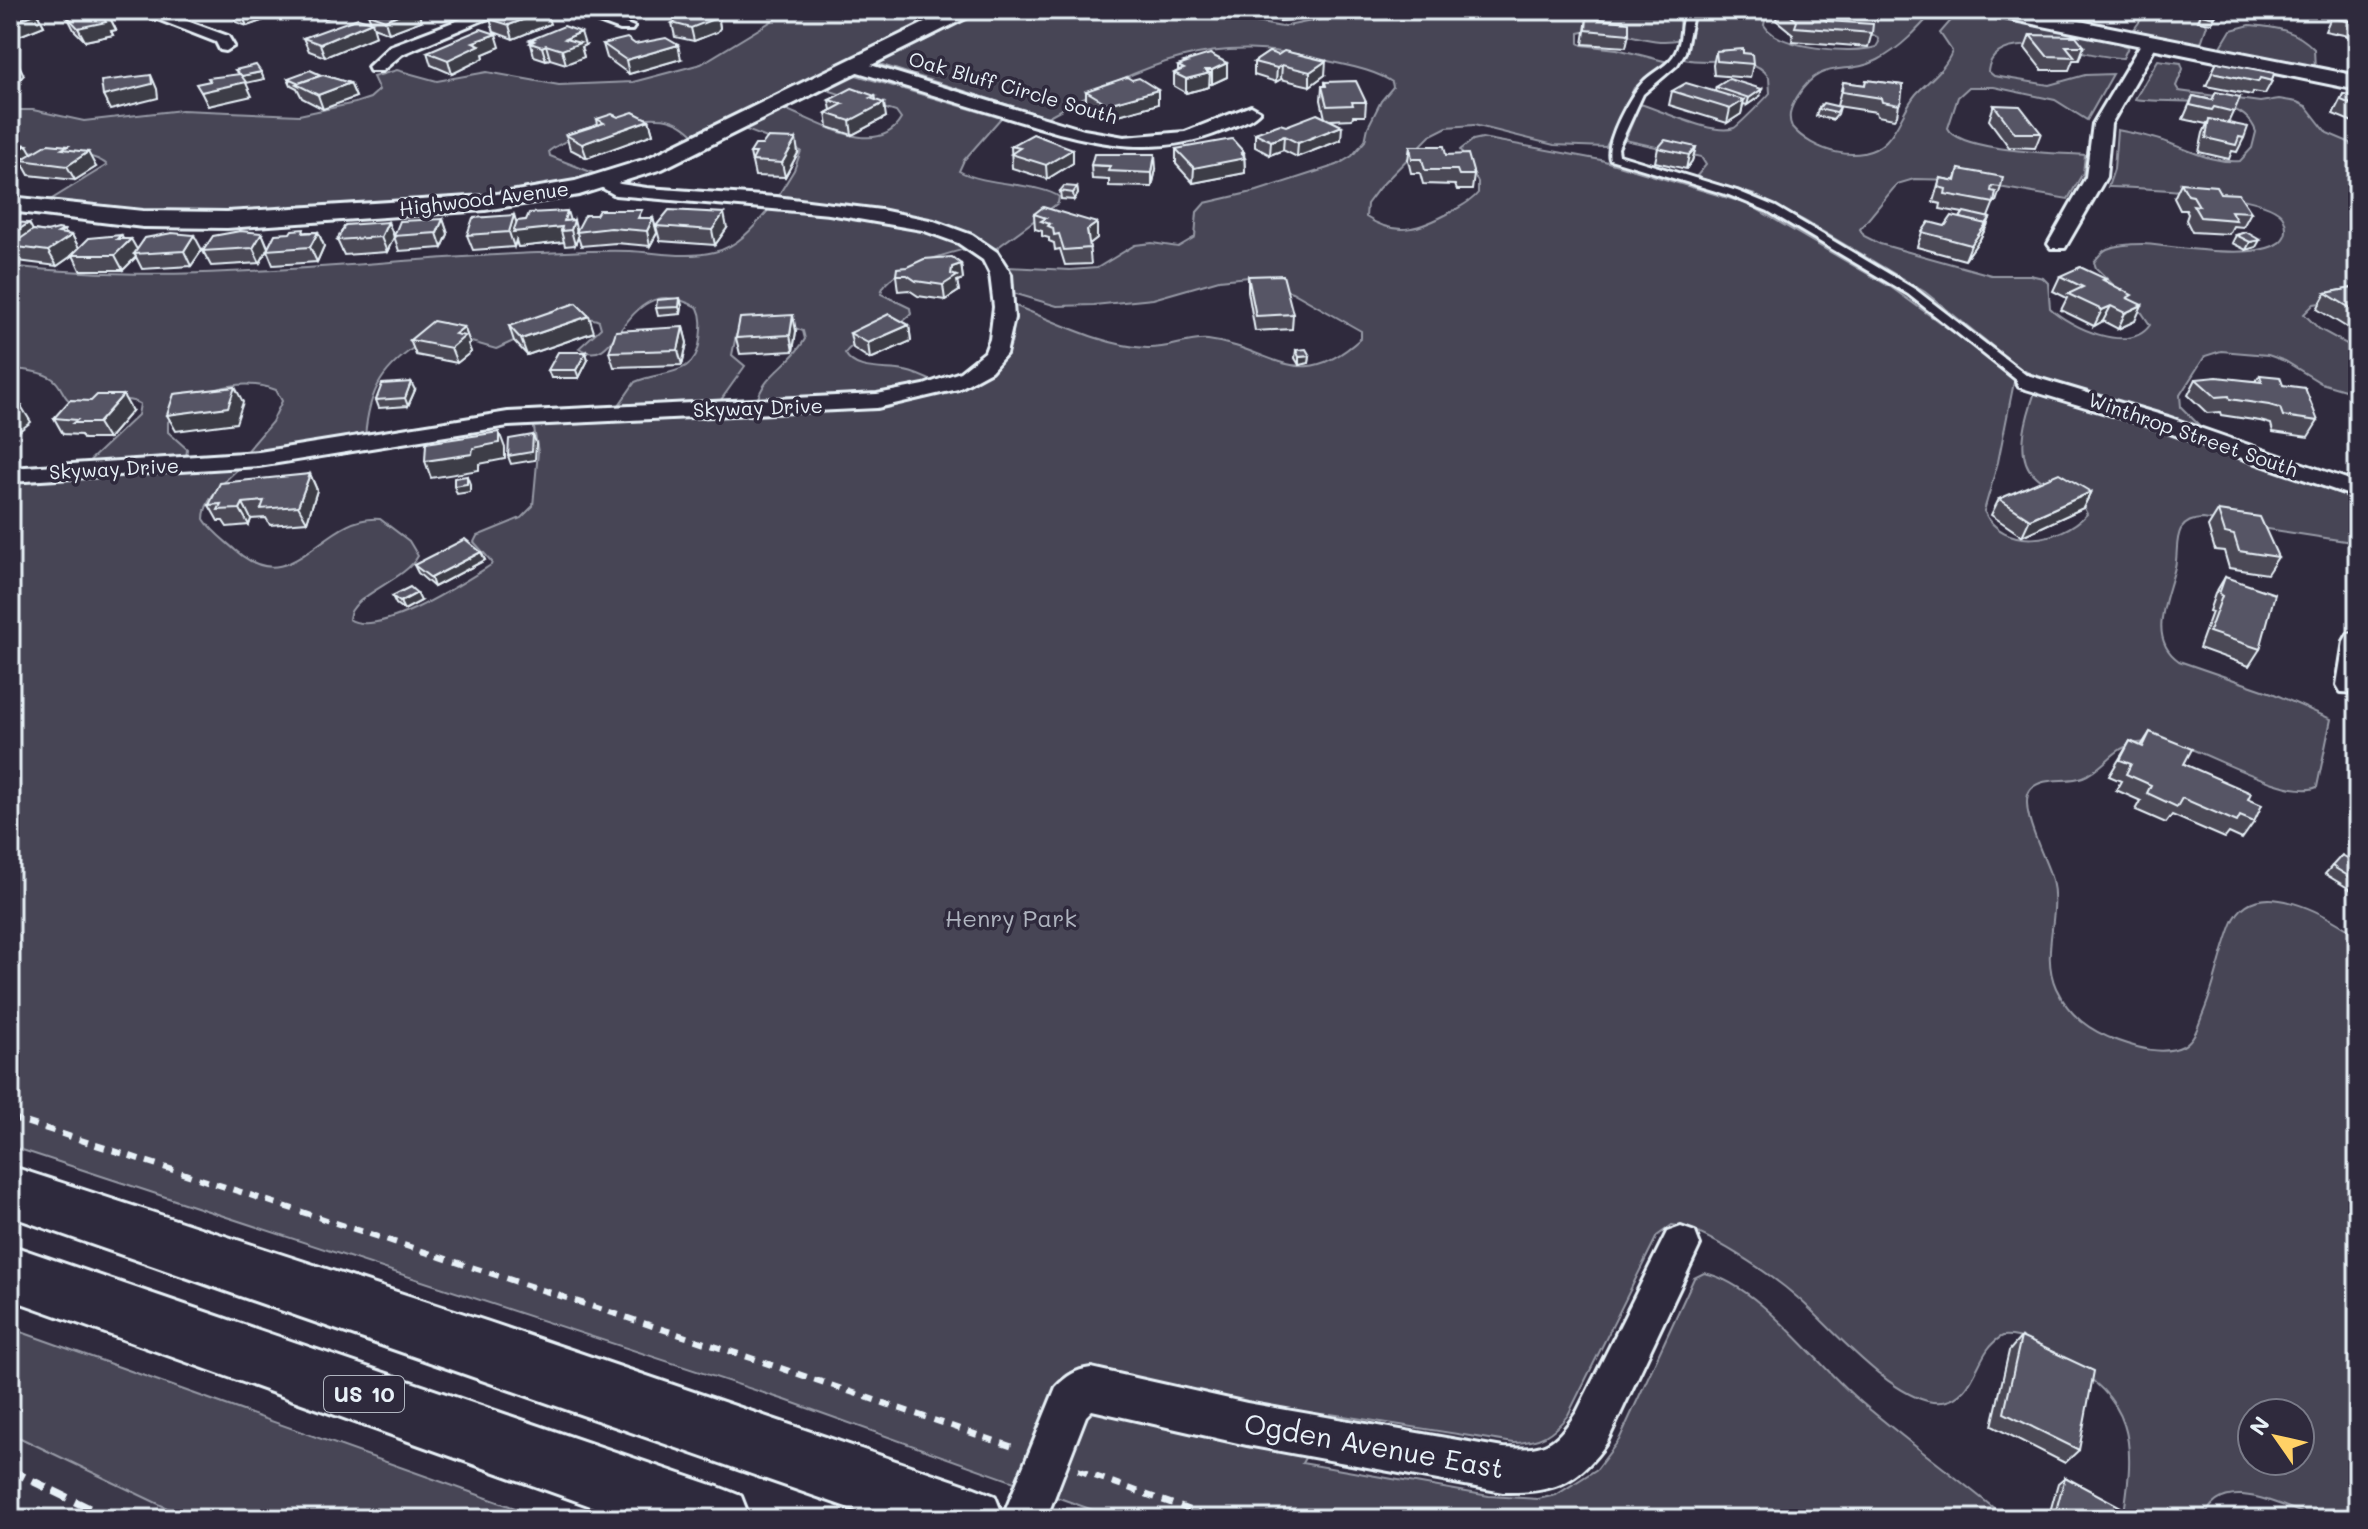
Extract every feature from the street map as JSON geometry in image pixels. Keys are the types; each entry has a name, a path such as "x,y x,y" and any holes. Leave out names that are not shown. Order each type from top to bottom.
{"highway":[{"path":"10,1191 504,1356 972,1519"},
{"name":"US 10","path":"10,1272 718,1519"}],"street":[{"path":"142,10 222,39 226,46"},
{"path":"376,67 392,52 499,10"},
{"path":"574,10 626,27"},
{"name":"Highwood Avenue","path":"10,204 143,219 249,219 485,203 602,182 667,158 967,10"},
{"path":"1994,10 2358,83"},
{"path":"2058,244 2096,177 2102,124 2150,42"},
{"name":"Oak Bluff Circle South","path":"854,65 1072,132 1113,141 1150,143 1189,138 1219,129 1251,111"},
{"name":"Skyway Drive","path":"10,475 259,459 508,419 877,401 917,394 955,382 984,365 999,348 1004,288 998,267 982,249 949,231 900,218 647,194 615,189 602,182"},
{"name":"Winthrop Street South","path":"2027,382 2149,419 2358,491"},
{"path":"2351,685 2358,641"},
{"name":"Ogden Avenue East","path":"1024,1519 1071,1402 1082,1390 1091,1389 1247,1424 1463,1464 1522,1472 1556,1465 1576,1450 1599,1415 1681,1245"}],"lane":[{"path":"1690,10 1686,18 1686,40 1680,56 1641,88 1613,148 1614,157 1743,196 1779,213 1912,292 2027,382"}],"path":[{"path":"10,1117 754,1359 1018,1449"},
{"path":"1081,1471 1215,1519"}],"shaded area":[{"path":"10,1433 24,1440 190,1519 10,1519"}],"green space":[{"path":"2182,9 2198,13 2207,25 2200,46 2132,32 2148,10"},
{"path":"790,10 954,10 696,137 669,119 646,118 617,123 572,139 549,151 550,156 601,176 492,196 270,213 152,213 47,202 107,165 75,154 10,151 10,110 33,110 84,121 182,110 299,115 370,98 379,90 373,77 397,70 437,81 487,72 559,85 633,82 701,64"},
{"name":"Henry Park","path":"979,10 1174,10 1209,13 1235,10 1255,22 1282,27 1322,19 1342,10 1684,10 1679,19 1680,39 1655,40 1591,30 1579,33 1579,43 1582,45 1617,49 1668,62 1634,88 1606,147 1554,145 1474,125 1447,127 1431,135 1379,188 1367,204 1366,217 1388,227 1409,228 1430,222 1469,201 1478,193 1478,182 1460,150 1473,140 1482,138 1601,160 1748,204 1892,288 2015,377 1998,462 1984,511 2004,533 2018,537 2048,536 2063,531 2087,514 2083,506 2045,484 2028,467 2024,456 2024,433 2036,389 2110,411 2352,498 2356,508 2352,542 2203,519 2188,522 2179,533 2175,567 2162,617 2163,641 2179,661 2272,693 2331,719 2317,787 2305,789 2270,782 2180,745 2149,742 2122,748 2083,777 2036,785 2027,797 2027,808 2052,880 2054,907 2050,961 2056,988 2067,1007 2081,1021 2118,1041 2159,1051 2175,1049 2190,1040 2207,1005 2232,924 2242,908 2256,901 2273,899 2311,909 2358,936 2358,1519 2320,1519 2274,1502 2240,1495 2225,1497 2213,1504 2204,1519 2123,1519 2129,1466 2124,1425 2116,1407 2103,1390 2060,1358 2025,1339 2003,1336 1988,1350 1959,1395 1950,1400 1932,1402 1912,1395 1869,1366 1772,1277 1720,1244 1672,1225 1657,1236 1568,1415 1551,1432 1538,1439 1514,1443 1331,1414 1302,1463 1489,1496 1538,1499 1556,1495 1597,1469 1619,1440 1694,1278 1704,1273 1724,1280 1764,1307 1854,1396 2007,1519 1118,1519 785,1400 10,1146 10,481 241,466 212,496 204,519 235,550 256,564 274,567 292,562 341,529 360,521 380,519 409,541 418,556 402,573 368,595 352,610 349,619 362,623 380,621 421,606 491,565 492,562 474,542 477,536 521,518 533,506 538,452 533,422 905,401 956,386 989,370 1001,360 1012,339 1013,305 1113,343 1155,348 1208,340 1285,364 1302,366 1320,364 1339,355 1361,338 1361,331 1292,292 1249,277 1219,280 1153,299 1057,306 1013,293 1008,267 1097,268 1135,245 1152,243 1178,247 1195,237 1197,212 1205,203 1257,191 1337,165 1352,156 1365,141 1368,127 1381,101 1393,87 1392,82 1361,69 1287,53 1214,51 1149,68 1047,117 879,64 887,55"},
{"path":"1696,10 1773,10 1766,16 1764,25 1784,40 1816,48 1850,50 1876,47 1879,42 1877,37 1844,19 1838,10 1935,10 1894,50 1866,65 1816,76 1797,97 1790,112 1792,127 1811,143 1850,154 1876,149 1891,136 1916,94 1949,57 1952,51 1940,33 1960,10 2106,38 2128,47 2123,58 2046,46 2007,48 1994,56 1988,71 1994,76 2049,85 2085,75 2113,74 2087,120 2055,100 1994,87 1969,87 1958,97 1948,128 1956,136 1989,147 2085,155 2083,173 2068,199 1959,180 1914,179 1897,184 1860,229 1864,236 1880,244 1991,275 2043,278 2048,283 2050,308 2085,330 2114,338 2140,334 2150,325 2142,313 2096,268 2094,262 2105,250 2143,244 2229,252 2254,251 2274,246 2285,236 2284,219 2275,210 2256,203 2203,193 2108,187 2114,169 2117,130 2154,138 2220,160 2240,161 2252,148 2256,132 2249,119 2237,110 2204,102 2135,99 2158,60 2181,63 2183,69 2176,86 2179,91 2260,102 2279,99 2306,106 2327,133 2358,146 2358,209 2352,211 2351,216 2358,223 2358,297 2314,304 2304,314 2319,329 2358,350 2358,394 2321,383 2285,361 2268,355 2221,351 2205,356 2180,395 2181,407 2207,433 2042,380 2021,369 1925,292 1805,221 1755,195 1696,177 1706,165 1701,157 1625,140 1640,104 1701,126 1725,130 1734,128 1770,93 1769,77 1752,64 1684,59"},
{"path":"2250,25 2277,28 2300,38 2314,49 2315,69 2219,50 2231,30"},
{"path":"856,75 1001,118 964,160 959,171 983,179 1051,192 1059,197 1058,203 994,250 972,235 918,217 889,211 775,201 794,170 801,151 741,128 782,108 861,137 877,137 890,131 901,119 896,112 821,88"},
{"path":"770,208 882,219 933,230 969,248 918,264 893,277 881,294 910,308 911,314 895,326 860,341 845,353 856,364 909,372 936,383 881,395 757,402 771,376 805,339 803,331 795,328 740,332 736,335 732,355 745,366 718,404 617,408 635,382 685,367 697,352 701,324 698,308 673,299 654,300 639,309 605,348 593,353 579,348 601,328 599,321 589,318 562,322 496,349 468,341 425,340 398,360 381,380 370,405 365,437 244,455 272,422 282,401 276,390 262,386 232,386 190,402 168,422 168,432 187,449 186,459 85,465 138,415 140,404 126,400 78,405 69,401 48,376 10,369 10,266 76,272 208,273 572,252 629,251 693,255 731,246"},
{"path":"10,1328 546,1519 190,1519 10,1433"}],"building":[{"path":"10,10 21,10 37,13 10,23"},
{"path":"105,10 109,16 104,18 106,22 78,28 67,16"},
{"path":"378,10 410,10 385,20 368,14"},
{"path":"510,10 546,11 509,25 490,19"},
{"path":"688,10 713,10 718,15 691,28 672,23 689,14"},
{"path":"1275,10 1300,10 1301,12 1279,15"},
{"path":"1784,10 1811,10 1827,21 1873,24 1872,33 1795,27 1797,21"},
{"path":"2204,10 2217,13 2215,17 2201,14"},
{"path":"2334,10 2358,14 2358,23 2332,18"},
{"path":"358,18 372,22 320,44 303,38"},
{"path":"1587,18 1629,22 1629,34 1586,30"},
{"path":"564,26 581,32 565,39 580,43 562,50 530,43 534,41 530,40"},
{"path":"481,29 496,34 473,42 480,45 448,60 427,52"},
{"path":"2030,35 2076,36 2084,46 2066,46 2075,57 2047,56"},
{"path":"627,38 635,44 666,38 678,45 626,60 603,44"},
{"path":"1743,49 1743,53 1752,54 1753,64 1717,61 1716,51"},
{"path":"1284,51 1326,61 1310,72 1254,62 1269,52 1278,55"},
{"path":"1210,54 1227,63 1204,70 1210,73 1186,79 1174,73 1184,69 1178,66 1187,63 1184,62"},
{"path":"2217,62 2274,73 2272,81 2260,78 2258,82 2212,72"},
{"path":"256,65 261,72 242,76 235,70"},
{"path":"310,70 321,75 299,83 288,78"},
{"path":"240,74 246,82 201,92 196,84 210,81 208,78"},
{"path":"151,75 152,84 103,96 101,81"},
{"path":"323,75 350,83 318,95 296,84"},
{"path":"1127,77 1132,80 1139,78 1158,90 1108,104 1086,91"},
{"path":"1729,79 1762,89 1749,98 1716,87"},
{"path":"1866,80 1903,85 1899,105 1882,102 1881,98 1842,92 1843,82 1865,85"},
{"path":"1356,81 1366,102 1327,106 1322,86 1326,86 1325,82"},
{"path":"1686,83 1744,100 1730,109 1672,91"},
{"path":"852,88 875,96 870,98 884,103 850,121 826,113 843,104 829,100"},
{"path":"2352,90 2358,91 2358,107 2341,100 2343,94 2349,95"},
{"path":"2216,92 2240,97 2234,112 2190,105 2193,96 2212,100"},
{"path":"1823,103 1840,107 1836,113 1818,109"},
{"path":"1994,105 2020,106 2041,133 2015,133"},
{"path":"633,112 649,120 582,144 566,135 604,123 597,119"},
{"path":"1317,114 1342,126 1298,143 1284,136 1271,141 1255,133 1280,124 1286,126"},
{"path":"2209,119 2248,127 2244,138 2239,137 2236,145 2206,138"},
{"path":"1033,134 1073,149 1046,165 1011,154 1020,148 1011,146"},
{"path":"767,138 796,139 782,163 752,161 756,153 750,153 755,145 762,145"},
{"path":"1232,139 1244,152 1241,153 1245,158 1194,168 1176,149"},
{"path":"1665,140 1696,147 1689,155 1658,148"},
{"path":"10,142 27,145 10,154"},
{"path":"48,144 88,152 67,166 21,160"},
{"path":"1410,146 1444,146 1446,155 1468,154 1474,175 1459,175 1457,170 1425,170 1422,159 1412,159"},
{"path":"1094,154 1155,154 1152,173 1108,171 1110,166 1091,165"},
{"path":"1959,169 2003,177 2001,187 1992,186 1991,191 1996,192 1994,203 1945,194 1946,189 1938,187 1940,178 1956,181"},
{"path":"2181,183 2216,186 2220,193 2239,194 2251,212 2231,211 2236,220 2200,217 2193,205 2199,206"},
{"path":"1064,186 1077,187 1073,193 1060,191"},
{"path":"1043,207 1097,223 1087,230 1090,248 1064,250 1059,234 1054,235 1053,228 1048,226 1050,224 1041,221 1046,218 1034,214"},
{"path":"599,210 642,210 638,218 653,218 647,231 611,228 576,232 585,215 596,215"},
{"path":"669,210 724,213 712,230 656,226"},
{"path":"567,211 564,221 574,220 571,230 561,231 562,227 513,232 517,221 526,220 529,213"},
{"path":"1964,212 1990,218 1986,224 1960,218"},
{"path":"514,215 509,232 467,235 473,218"},
{"path":"1952,216 1986,224 1971,245 1922,232 1929,222 1945,226"},
{"path":"443,219 437,233 394,236 400,221"},
{"path":"10,222 29,223 10,235"},
{"path":"388,222 381,237 337,240 345,225"},
{"path":"304,229 303,233 318,232 310,247 267,250 275,234"},
{"path":"33,230 47,232 64,230 58,233 72,235 48,251 10,246"},
{"path":"240,231 262,233 253,248 203,251 213,236"},
{"path":"2246,232 2260,240 2250,242 2236,235"},
{"path":"172,233 194,235 184,251 134,254 145,238"},
{"path":"121,235 117,239 131,239 115,255 72,255 89,238"},
{"path":"952,257 961,264 952,267 951,274 957,276 943,285 896,275 897,268 924,259"},
{"path":"2080,267 2106,279 2103,280 2132,295 2127,298 2142,305 2125,313 2111,306 2102,310 2068,294 2083,287 2060,276"},
{"path":"1283,275 1293,314 1256,316 1248,276"},
{"path":"2358,287 2358,313 2326,293"},
{"path":"680,298 679,307 656,308 657,300"},
{"path":"576,303 589,316 521,339 509,326"},
{"path":"889,314 909,325 868,343 850,333"},
{"path":"793,315 790,335 736,338 740,318"},
{"path":"433,321 464,327 455,334 465,336 451,348 410,340"},
{"path":"683,327 678,350 609,352 616,331"},
{"path":"1306,349 1310,356 1299,357 1296,350"},
{"path":"558,352 586,352 576,370 548,370"},
{"path":"2260,375 2280,377 2283,385 2305,388 2318,421 2283,416 2280,408 2269,405 2230,399 2229,396 2216,397 2196,379 2217,377 2262,382"},
{"path":"411,382 405,398 376,400 382,384"},
{"path":"235,387 228,407 167,415 174,394"},
{"path":"97,395 123,395 98,423 73,423 77,420 54,418 70,400 91,401"},
{"path":"10,405 21,406 10,414"},
{"path":"499,432 499,443 473,448 472,454 425,461 426,443"},
{"path":"533,435 532,452 508,456 509,439"},
{"path":"2059,473 2091,492 2030,519 1999,499"},
{"path":"310,474 298,506 261,509 264,501 243,503 240,509 218,510 221,504 209,505 220,483"},
{"path":"467,476 467,484 454,486 454,478"},
{"path":"2218,511 2260,517 2278,557 2239,551 2234,535 2225,533"},
{"path":"465,539 481,552 431,578 414,565"},
{"path":"2225,577 2275,594 2260,649 2209,632 2222,596 2219,594"},
{"path":"410,587 417,593 400,602 392,596"},
{"path":"2150,732 2192,749 2184,764 2251,793 2248,799 2262,805 2254,822 2240,816 2237,822 2182,798 2177,807 2147,793 2151,785 2126,774 2131,764 2120,760 2130,741 2143,747"},
{"path":"2342,855 2358,864 2358,882 2332,866"},
{"path":"2021,1337 2094,1371 2079,1450 2004,1413"},
{"path":"2065,1477 2121,1507 2118,1519 2054,1518"}],"railway":[{"path":"10,1470 111,1519"}]}
